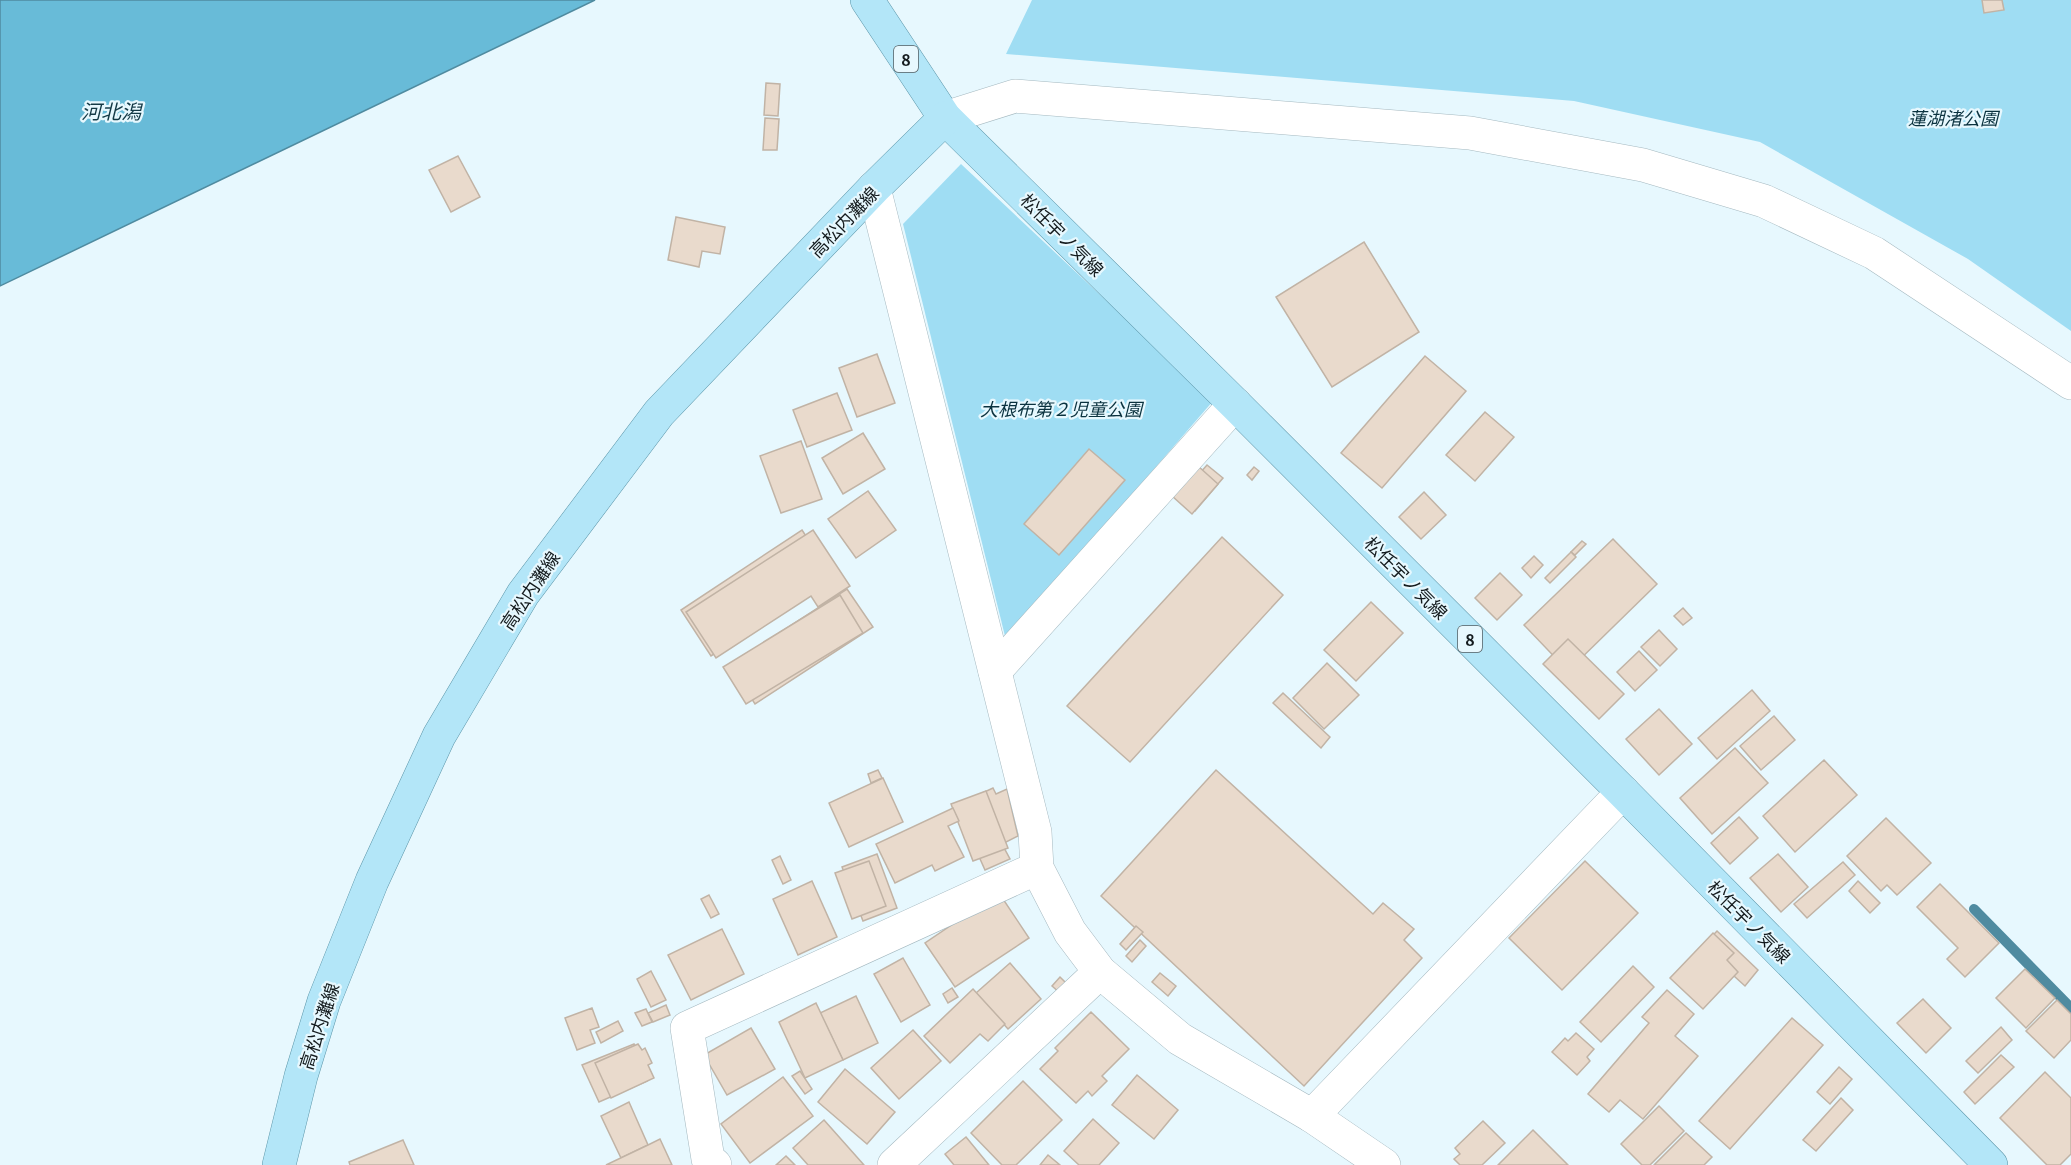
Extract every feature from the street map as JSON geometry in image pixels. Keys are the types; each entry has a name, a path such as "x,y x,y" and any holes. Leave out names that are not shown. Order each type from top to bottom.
{"main road":[{"name":"松任宇ノ気線","path":"867,0 945,118 1623,792 1991,1165"},
{"name":"高松内灘線","path":"279,1165 301,1076 324,1001 372,881 439,736 523,594 659,413 874,188 945,118"}],"street":[{"path":"945,118 1015,96 1470,133 1643,165 1764,201 1874,253 2071,383"},
{"path":"874,188 1035,832 1037,868 1070,932 1100,972 1180,1039 1312,1116 1384,1165"},
{"path":"994,671 1235,404"},
{"path":"1312,1116 1623,792"},
{"path":"715,1165 708,1159 687,1028 1037,868"},
{"path":"894,1165 1100,972"}],"green space":[{"name":"蓮湖渚公園","path":"1032,0 2071,0 2071,331 1968,259 1760,142 1574,101 1006,54"},
{"name":"大根布第２児童公園","path":"961,164 1213,401 1006,640 903,224"}],"water":[{"name":"河北潟","path":"0,0 595,0 0,286"}],"building":[{"path":"1982,0 2002,0 2004,10 1984,13"},
{"path":"766,83 780,84 778,116 764,115"},
{"path":"765,118 779,119 777,150 763,150"},
{"path":"458,156 480,197 451,212 429,170"},
{"path":"676,217 725,227 720,254 702,251 699,267 668,260"},
{"path":"1364,242 1419,332 1332,387 1276,297"},
{"path":"877,354 895,403 857,417 839,368"},
{"path":"1425,356 1466,391 1382,488 1341,453"},
{"path":"837,393 852,430 807,447 793,410"},
{"path":"1485,412 1514,437 1475,481 1446,455"},
{"path":"863,433 885,469 843,494 822,458"},
{"path":"801,441 822,499 781,513 760,456"},
{"path":"1089,449 1125,480 1059,555 1024,524"},
{"path":"1207,465 1223,478 1195,511 1179,497"},
{"path":"1198,466 1218,484 1192,514 1172,496"},
{"path":"1254,467 1259,471 1252,480 1247,475"},
{"path":"868,491 896,530 856,558 828,519"},
{"path":"1424,492 1446,515 1421,539 1399,517"},
{"path":"802,530 832,576 711,656 681,610"},
{"path":"813,530 850,586 818,607 811,596 716,658 686,612"},
{"path":"1222,537 1283,595 1130,762 1067,706"},
{"path":"1613,539 1657,584 1568,671 1524,625"},
{"path":"1582,541 1586,544 1575,555 1571,552"},
{"path":"1571,552 1576,557 1550,583 1545,578"},
{"path":"1534,556 1543,565 1531,578 1522,568"},
{"path":"1500,573 1522,595 1497,620 1475,598"},
{"path":"847,589 873,627 755,704 730,665"},
{"path":"840,595 863,633 746,704 723,667"},
{"path":"1371,602 1403,633 1356,681 1324,650"},
{"path":"1683,608 1692,618 1683,625 1674,616"},
{"path":"1659,630 1677,649 1660,666 1641,647"},
{"path":"1568,639 1624,694 1599,719 1543,664"},
{"path":"1639,651 1657,670 1635,691 1617,672"},
{"path":"1327,663 1359,695 1324,729 1293,698"},
{"path":"1752,690 1770,711 1717,759 1698,738"},
{"path":"1283,693 1330,737 1321,748 1273,703"},
{"path":"1659,709 1692,744 1659,775 1626,739"},
{"path":"1774,716 1795,740 1761,770 1740,746"},
{"path":"1735,748 1768,783 1712,834 1680,798"},
{"path":"1824,760 1857,795 1795,852 1763,816"},
{"path":"878,770 882,778 871,783 868,774"},
{"path":"1216,770 1373,914 1383,903 1414,929 1404,940 1422,958 1304,1086 1101,896"},
{"path":"883,778 903,822 849,847 829,803"},
{"path":"993,788 996,794 1007,789 1018,836 1002,844 1010,859 985,870 956,805"},
{"path":"986,791 1008,848 973,861 951,804"},
{"path":"953,808 959,821 948,826 964,857 935,871 932,865 895,883 876,844"},
{"path":"1739,817 1758,838 1730,864 1711,843"},
{"path":"1886,818 1931,863 1897,895 1887,885 1881,891 1847,856"},
{"path":"877,854 897,908 863,921 842,867"},
{"path":"1778,854 1808,887 1781,912 1750,878"},
{"path":"780,856 791,880 783,884 772,860"},
{"path":"869,861 886,906 852,919 835,873"},
{"path":"1585,861 1638,913 1562,990 1509,938"},
{"path":"1843,862 1855,875 1807,918 1794,904"},
{"path":"812,881 837,937 798,955 773,899"},
{"path":"1858,881 1880,903 1870,913 1849,891"},
{"path":"1940,884 1999,943 1965,977 1947,959 1958,948 1917,907"},
{"path":"999,893 1029,938 955,987 925,943"},
{"path":"709,895 719,914 711,918 701,899"},
{"path":"1136,926 1143,932 1126,950 1120,944"},
{"path":"722,929 744,974 691,1000 668,955"},
{"path":"1717,931 1758,970 1745,986 1724,967 1719,972 1697,952"},
{"path":"1713,933 1734,953 1727,960 1738,972 1703,1009 1670,978"},
{"path":"1140,940 1146,946 1132,962 1126,956"},
{"path":"903,958 930,1005 901,1022 874,974"},
{"path":"1010,963 1041,999 1008,1029 976,993"},
{"path":"1633,966 1654,987 1601,1042 1580,1022"},
{"path":"2025,969 2055,998 2026,1028 1996,998"},
{"path":"651,971 666,1000 651,1007 637,979"},
{"path":"1160,973 1176,986 1168,996 1152,982"},
{"path":"1060,977 1068,985 1060,993 1052,986"},
{"path":"952,988 958,997 948,1003 943,994"},
{"path":"973,989 1005,1024 988,1041 980,1034 950,1063 924,1036"},
{"path":"1667,990 1694,1014 1675,1036 1698,1056 1643,1119 1620,1100 1609,1112 1588,1094 1649,1023 1642,1017"},
{"path":"856,996 878,1043 843,1060 820,1013"},
{"path":"1923,999 1951,1028 1926,1053 1897,1023"},
{"path":"2057,1000 2071,1014 2071,1040 2054,1058 2026,1031"},
{"path":"816,1003 843,1060 805,1078 779,1022"},
{"path":"666,1005 670,1015 653,1022 648,1013"},
{"path":"592,1008 599,1027 590,1030 595,1043 577,1050 565,1018"},
{"path":"646,1009 652,1022 642,1026 635,1013"},
{"path":"1091,1012 1129,1049 1102,1076 1107,1081 1092,1096 1088,1091 1076,1103 1040,1069 1058,1051 1055,1048"},
{"path":"1792,1018 1823,1045 1730,1149 1699,1121"},
{"path":"618,1021 623,1031 601,1043 596,1032"},
{"path":"2001,1027 2012,1040 1978,1073 1966,1061"},
{"path":"751,1028 775,1069 727,1095 704,1055"},
{"path":"913,1030 941,1061 899,1099 871,1068"},
{"path":"1576,1033 1594,1049 1587,1057 1590,1061 1577,1075 1552,1052 1565,1038 1568,1041"},
{"path":"634,1044 647,1081 599,1102 582,1065"},
{"path":"638,1044 642,1050 645,1048 652,1063 648,1065 654,1078 611,1098 595,1063"},
{"path":"2001,1055 2014,1067 1975,1104 1964,1092"},
{"path":"1839,1067 1852,1079 1830,1104 1817,1092"},
{"path":"845,1069 895,1112 867,1144 818,1102"},
{"path":"800,1071 812,1089 805,1094 792,1076"},
{"path":"2045,1072 2071,1098 2071,1154 2060,1165 2047,1165 2000,1118"},
{"path":"1137,1075 1178,1110 1154,1139 1112,1105"},
{"path":"783,1077 813,1116 750,1163 721,1124"},
{"path":"1023,1081 1062,1120 1016,1165 1002,1165 971,1133"},
{"path":"1841,1098 1853,1110 1816,1151 1803,1140"},
{"path":"629,1102 648,1145 621,1158 601,1116"},
{"path":"1659,1106 1684,1131 1650,1165 1642,1165 1621,1144"},
{"path":"1093,1119 1119,1143 1099,1165 1079,1165 1064,1151"},
{"path":"824,1120 864,1165 808,1165 793,1148"},
{"path":"1483,1121 1505,1143 1482,1165 1460,1165 1454,1159 1460,1154 1455,1148"},
{"path":"1533,1130 1568,1165 1498,1165"},
{"path":"1686,1133 1712,1157 1704,1165 1654,1165"},
{"path":"966,1137 989,1165 954,1165 945,1154"},
{"path":"660,1139 672,1165 606,1165 648,1145"},
{"path":"403,1140 414,1165 350,1165 349,1162"},
{"path":"1048,1155 1060,1165 1040,1165"},
{"path":"786,1156 795,1165 776,1165"}],"waterway":[{"path":"1974,909 2071,1008"}]}
